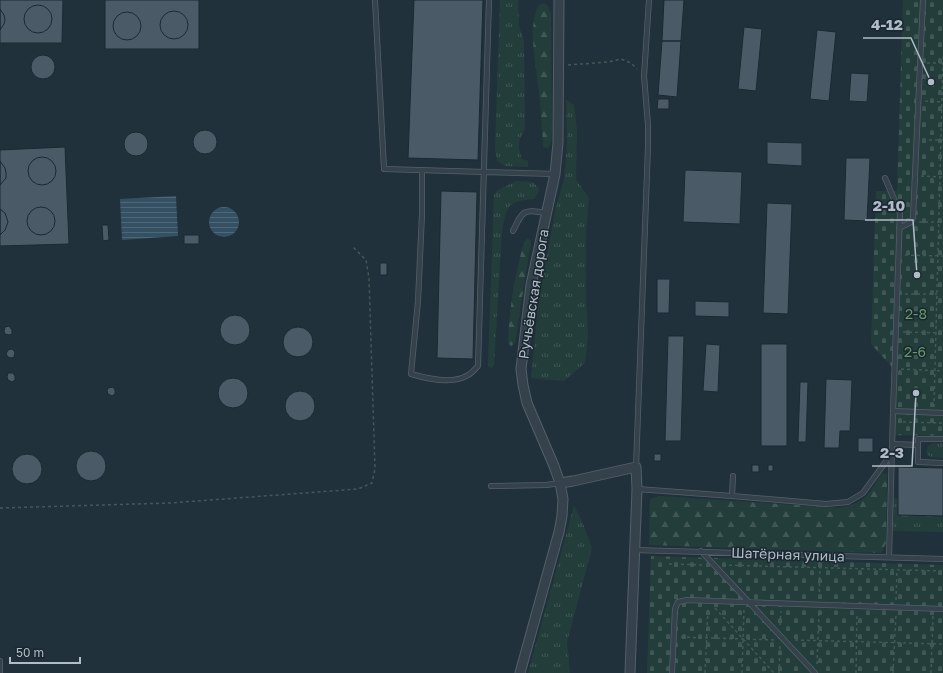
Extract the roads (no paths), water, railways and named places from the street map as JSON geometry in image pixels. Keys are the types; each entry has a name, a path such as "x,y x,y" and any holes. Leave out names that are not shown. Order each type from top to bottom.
{"street":[{"name":"Ручьёвская дорога","path":"520,673 559,532 563,499 560,483 554,466 527,403 521,370 531,285 554,174 558,143 559,0"},
{"path":"560,483 573,482 636,467 637,490 630,673"}],"lane":[{"path":"375,0 384,170 554,174"},
{"path":"422,171 422,214 418,301 411,374 425,378 448,380 460,379 469,374 478,366 489,0"},
{"path":"636,467 648,146 644,76 649,0"},
{"path":"899,228 911,222 913,218 922,0"},
{"path":"885,178 900,213 889,557"},
{"path":"513,231 520,215 526,211 546,213"},
{"path":"894,411 943,413"},
{"path":"943,439 918,439 918,462 943,463"},
{"path":"892,447 918,445"},
{"path":"637,490 826,504 848,502 864,493 887,460 892,447"},
{"path":"732,496 733,476"},
{"path":"491,486 546,485 560,483"},
{"name":"Шатёрная улица","path":"634,550 943,559"},
{"path":"701,551 746,602 815,673"},
{"path":"672,673 675,609 678,602 687,600 708,600 943,609"},
{"path":"0,661 0,673"}],"water":[{"path":"176,196 178,236 122,240 120,199"},
{"path":"224,207 235,211 239,222 235,233 224,237 213,233 209,222 213,211"}],"place":[{"name":"4-12","path":"931,82"},
{"name":"2-10","path":"917,275"},
{"name":"2-3","path":"916,393"}],"park label":[{"name":"2-8","path":"916,313"},
{"name":"2-6","path":"915,351"}]}
